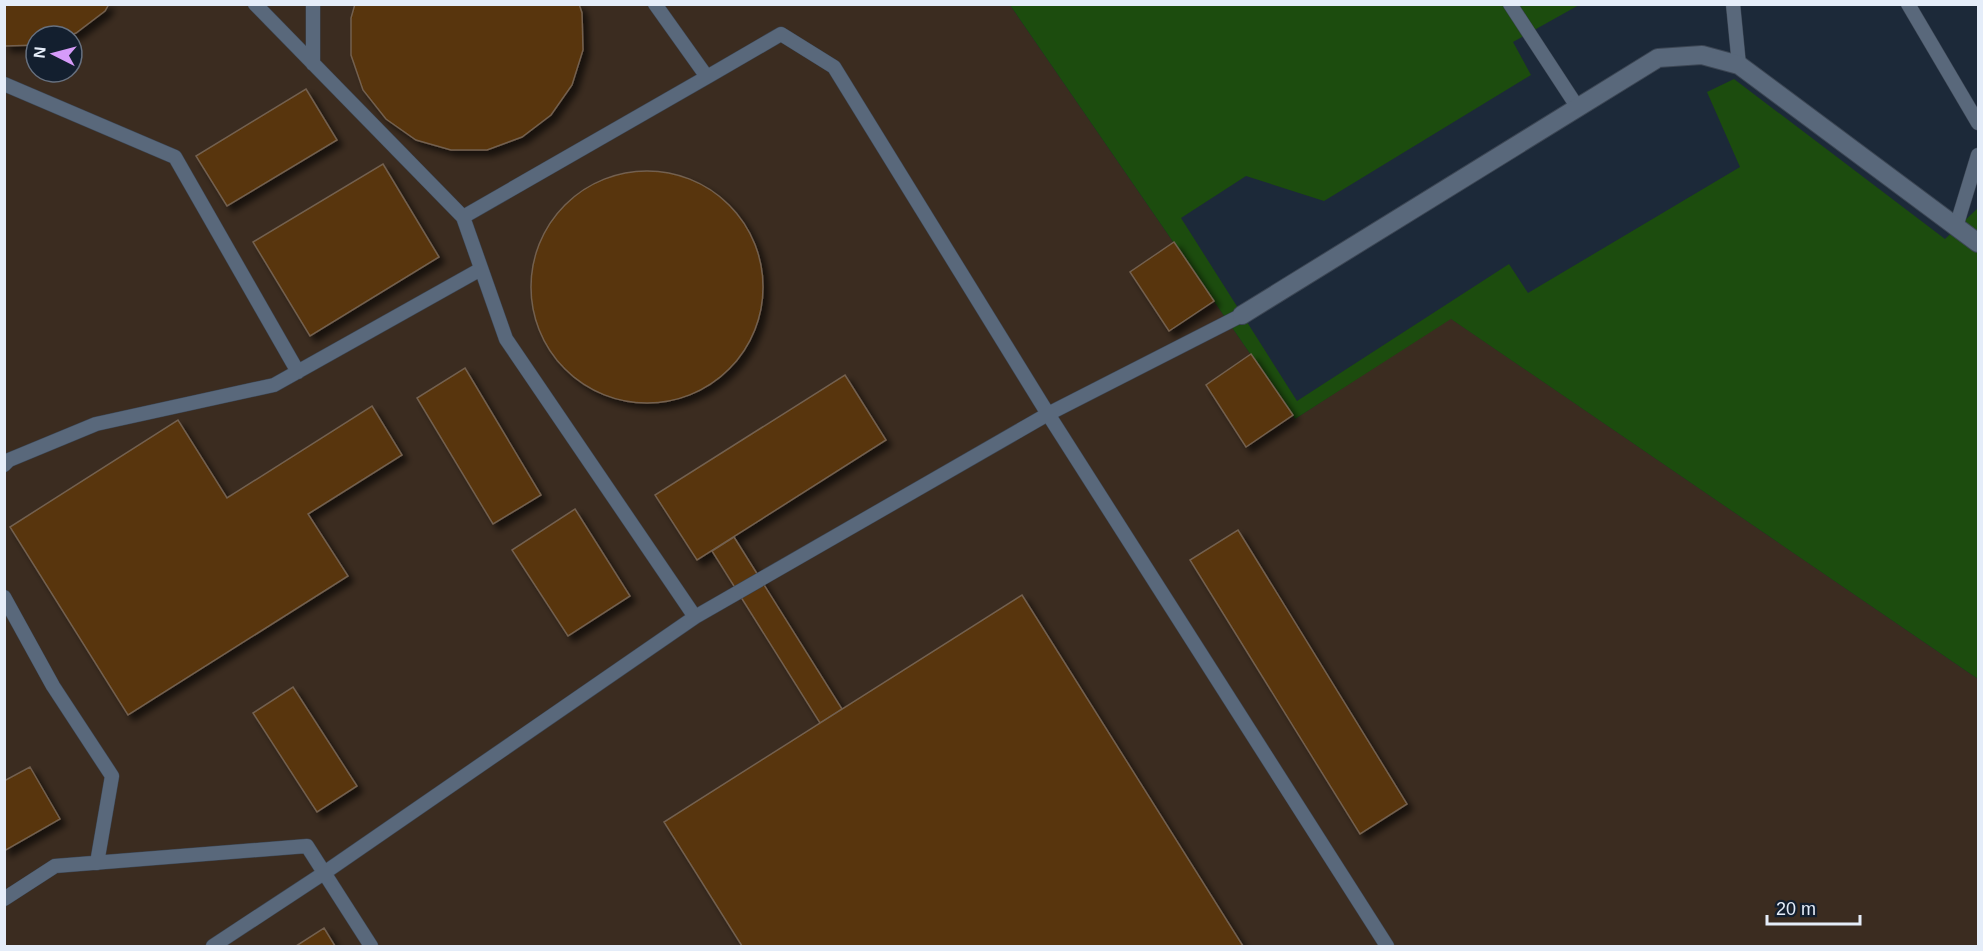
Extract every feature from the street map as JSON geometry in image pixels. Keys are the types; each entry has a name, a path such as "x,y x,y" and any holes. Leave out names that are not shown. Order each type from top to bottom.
{"street":[{"path":"1242,315 1658,58 1702,55 1739,65 1978,243"}],"lane":[{"path":"255,4 463,217 506,339 695,617"},
{"path":"313,4 313,63"},
{"path":"655,4 707,77"},
{"path":"1510,4 1578,108"},
{"path":"1732,4 1739,65"},
{"path":"1908,4 1978,123"},
{"path":"463,217 781,34 834,67 1048,414 1387,946"},
{"path":"4,84 175,157 298,372"},
{"path":"1956,227 1978,155"},
{"path":"4,465 9,460 96,424 274,385 481,268"},
{"path":"213,946 324,873 695,617 1048,414 1242,315"},
{"path":"4,597 53,686 112,776 97,863"},
{"path":"4,899 55,866 307,846 371,946"}],"shaded area":[{"path":"5,5 1010,5 1295,419 1450,318 1978,679 1978,946 5,946"}],"green space":[{"path":"1010,5 1579,5 1513,42 1531,75 1324,201 1246,176 1181,218 1297,401 1509,264 1528,293 1740,167 1707,92 1734,79 1945,239 1978,208 1978,679 1451,319 1295,419"}],"building":[{"path":"4,4 109,4 105,11 84,27 84,24 24,24 24,45 5,46"},
{"path":"355,4 579,4 582,13 583,50 572,85 551,115 522,137 487,150 451,150 416,140 386,119 363,90 351,55 351,18"},
{"path":"306,89 337,140 227,206 196,156"},
{"path":"383,164 439,257 310,336 253,242"},
{"path":"636,171 658,171 702,184 721,197 737,213 750,232 758,253 763,287 761,310 750,342 737,361 721,377 702,390 681,398 658,403 636,403 592,390 573,377 557,361 544,342 536,321 531,298 531,276 544,232 557,213 573,197 592,184 613,176"},
{"path":"1174,242 1214,301 1169,331 1130,272"},
{"path":"1251,354 1293,415 1246,447 1206,385"},
{"path":"465,368 541,495 493,524 417,398"},
{"path":"845,375 886,440 697,560 655,495"},
{"path":"372,406 402,455 308,514 348,576 128,715 10,527 178,420 227,498"},
{"path":"575,509 630,596 568,636 512,550"},
{"path":"1238,530 1407,804 1360,834 1190,560"},
{"path":"734,537 842,709 820,723 712,551"},
{"path":"1022,595 1243,946 742,946 664,822"},
{"path":"293,687 357,786 317,812 253,713"},
{"path":"30,767 60,819 4,851 4,781"},
{"path":"324,928 335,946 296,946"}]}
